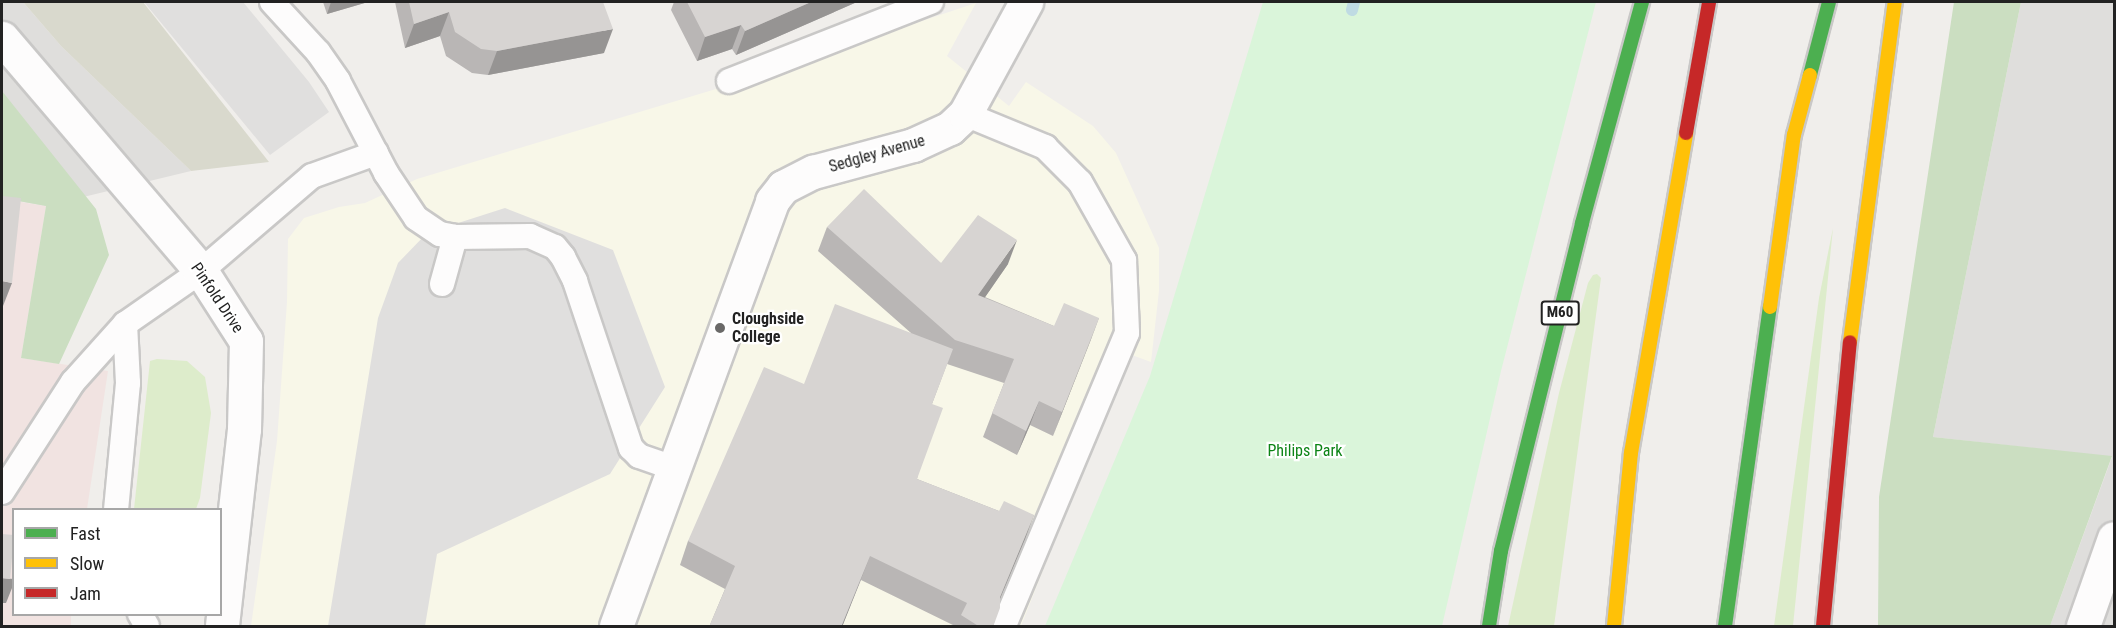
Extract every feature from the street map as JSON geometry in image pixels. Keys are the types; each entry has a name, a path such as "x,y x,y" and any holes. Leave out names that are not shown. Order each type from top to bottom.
{"highway":[{"name":"M60","path":"1489,627 1504,540 1582,223 1642,2"},
{"path":"1614,627 1631,453 1709,2"},
{"path":"1725,627 1794,135 1828,2"},
{"path":"1823,627 1853,311 1894,2"}],"street":[{"path":"965,114 1026,2"},
{"name":"Pinfold Drive","path":"2,38 201,271 246,341 244,429 222,627"},
{"name":"Sedgley Avenue","path":"616,627 772,201 783,187 794,180 933,137 950,128 965,114"},
{"path":"2083,627 2115,538"}],"lane":[{"path":"272,2 318,52 338,81 386,173 416,218 440,234 455,237 530,236 555,247 575,281 631,448 639,456 674,468"},
{"path":"729,81 931,2"},
{"path":"965,114 1045,147 1080,182 1124,260 1127,333 1004,627"},
{"path":"2,492 73,382 125,324 201,271 312,176 376,153"},
{"path":"442,284 455,237"},
{"path":"116,508 128,383 125,324"}],"shaded area":[{"path":"2,2 23,2 61,46 191,171 46,206 2,198"},
{"path":"23,2 143,2 269,162 191,171 61,46"},
{"path":"144,2 243,2 309,82 329,112 270,155"},
{"path":"2021,2 2114,2 2114,626 2050,626 2112,457 1933,437"},
{"name":"Cloughside College","path":"976,3 947,56 1009,106 1026,82 1093,126 1116,153 1159,248 1159,291 1151,362 1129,354 1021,626 251,626 277,441 287,302 288,239 304,218 339,207 365,203 417,179 726,86"},
{"path":"2,199 46,206 21,358 108,371 87,508 12,508 12,616 71,616 71,626 2,626"},
{"path":"505,208 613,250 665,387 610,474 437,554 425,626 328,626 378,318 398,263 427,233"}],"green space":[{"name":"Philips Park","path":"1263,2 1596,2 1501,371 1442,626 1045,626 1150,376"},
{"path":"1954,2 2021,2 1933,437 2112,456 2050,626 1878,626 1879,497"},
{"path":"2,91 96,209 109,255 59,364 21,358 46,206 2,198"},
{"path":"1833,228 1793,626 1774,626 1819,298"},
{"path":"1597,274 1601,278 1554,626 1508,626 1559,393 1588,283 1593,275"},
{"path":"157,359 187,361 205,377 211,413 200,498 196,508 134,508 150,361"}],"building":[{"path":"409,2 603,2 613,29 497,51 481,49 455,32 449,12 414,24"},
{"path":"687,2 811,2 745,31 741,25 705,37"},
{"path":"864,189 941,263 978,215 1017,240 978,295 1054,326 1064,303 1099,318 1062,412 1039,401 1026,431 992,413 1014,359 955,340 827,227"},
{"path":"2,196 21,198 12,283 2,281"},
{"path":"835,304 953,349 932,404 943,408 917,479 999,511 1004,501 1034,515 1000,597 1000,608 993,627 980,627 961,615 967,603 870,556 841,627 709,627 735,566 688,541 764,367 804,384"},
{"path":"2,534 12,535 10,579 2,578"}],"waterway":[{"path":"1352,10 1354,2"}],"traffic: fast":[{"path":"1489,626 1501,551 1582,223 1642,2"},
{"path":"1810,75 1829,2"},
{"path":"1725,626 1770,307"}],"traffic: slow":[{"path":"1850,342 1895,2"},
{"path":"1770,307 1794,135 1810,75"},
{"path":"1614,626 1631,453 1686,133"}],"traffic: jam":[{"path":"1686,133 1709,2"},
{"path":"1823,626 1850,342"}],"place":[{"name":"Cloughside College","path":"720,328"}]}
